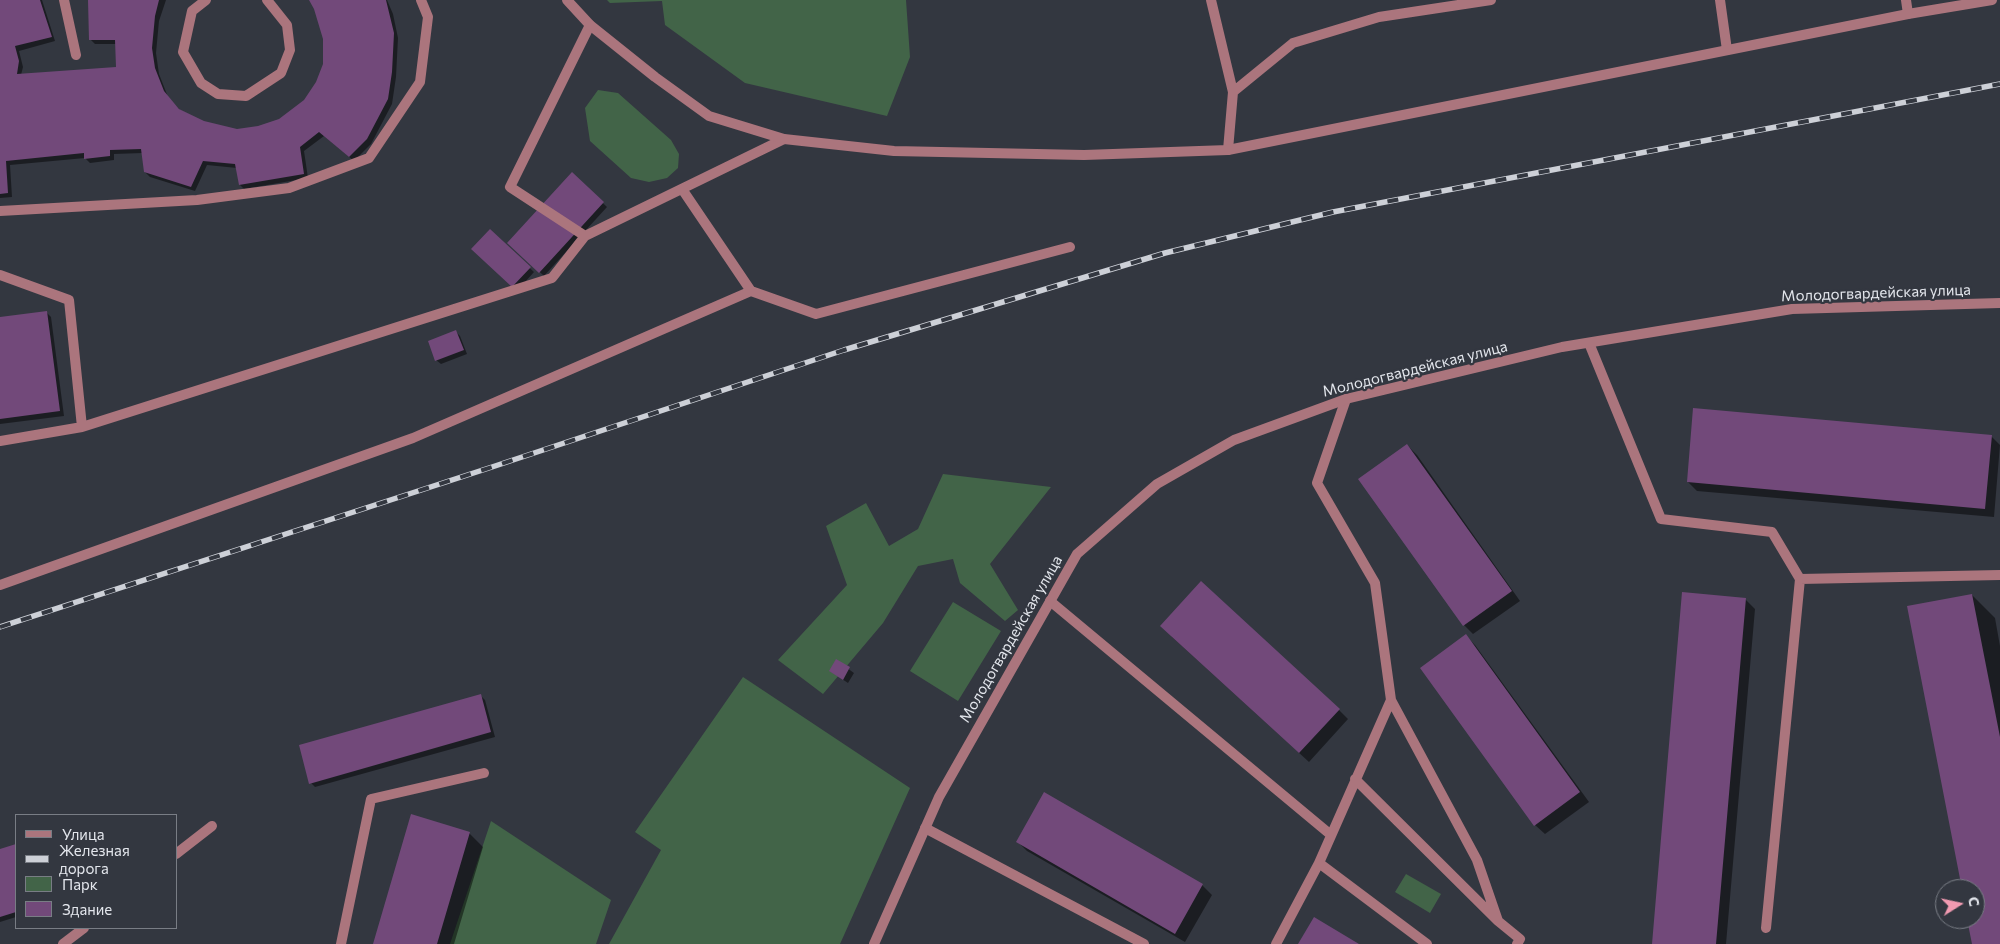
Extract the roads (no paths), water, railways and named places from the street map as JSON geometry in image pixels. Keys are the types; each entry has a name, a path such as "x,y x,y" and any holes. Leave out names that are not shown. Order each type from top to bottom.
{"street":[{"path":"64,0 76,55"},
{"path":"206,0 192,11 183,52 202,83 218,94 246,96 281,74 290,50 288,25 267,0"},
{"path":"0,211 197,200 289,188 369,158 420,82 428,17 421,0"},
{"path":"567,0 590,25 710,116 784,139 894,151 1084,155 1228,150 1908,14 1992,0"},
{"path":"1211,0 1233,92 1228,150"},
{"path":"1233,92 1293,44 1379,17 1491,0"},
{"path":"1720,0 1727,50"},
{"path":"1906,0 1908,14"},
{"path":"585,236 510,187 590,25"},
{"path":"0,442 82,427 552,278 585,236 784,139"},
{"path":"682,189 751,291 816,314 1070,247"},
{"path":"0,275 70,300 82,427"},
{"path":"0,585 413,438 751,291"},
{"name":"Молодогвардейская улица","path":"874,944 939,797 1077,554 1157,484 1234,440 1346,399 1562,347 1792,309 2000,303"},
{"path":"1589,343 1661,519 1772,532 1800,579 1766,928"},
{"path":"1346,399 1317,483 1375,583 1391,700 1477,860 1498,922"},
{"path":"1800,579 2000,575"},
{"path":"1050,601 1331,835"},
{"path":"1276,944 1319,863 1391,700"},
{"path":"341,944 370,799 484,773"},
{"path":"1355,779 1498,922 1520,939 1517,944"},
{"path":"178,852 212,826"},
{"path":"925,828 1144,944"},
{"path":"1319,863 1427,944"},
{"path":"63,944 83,929"}],"railway":[{"path":"0,627 844,350 1165,253 1333,212 2000,84"}]}
